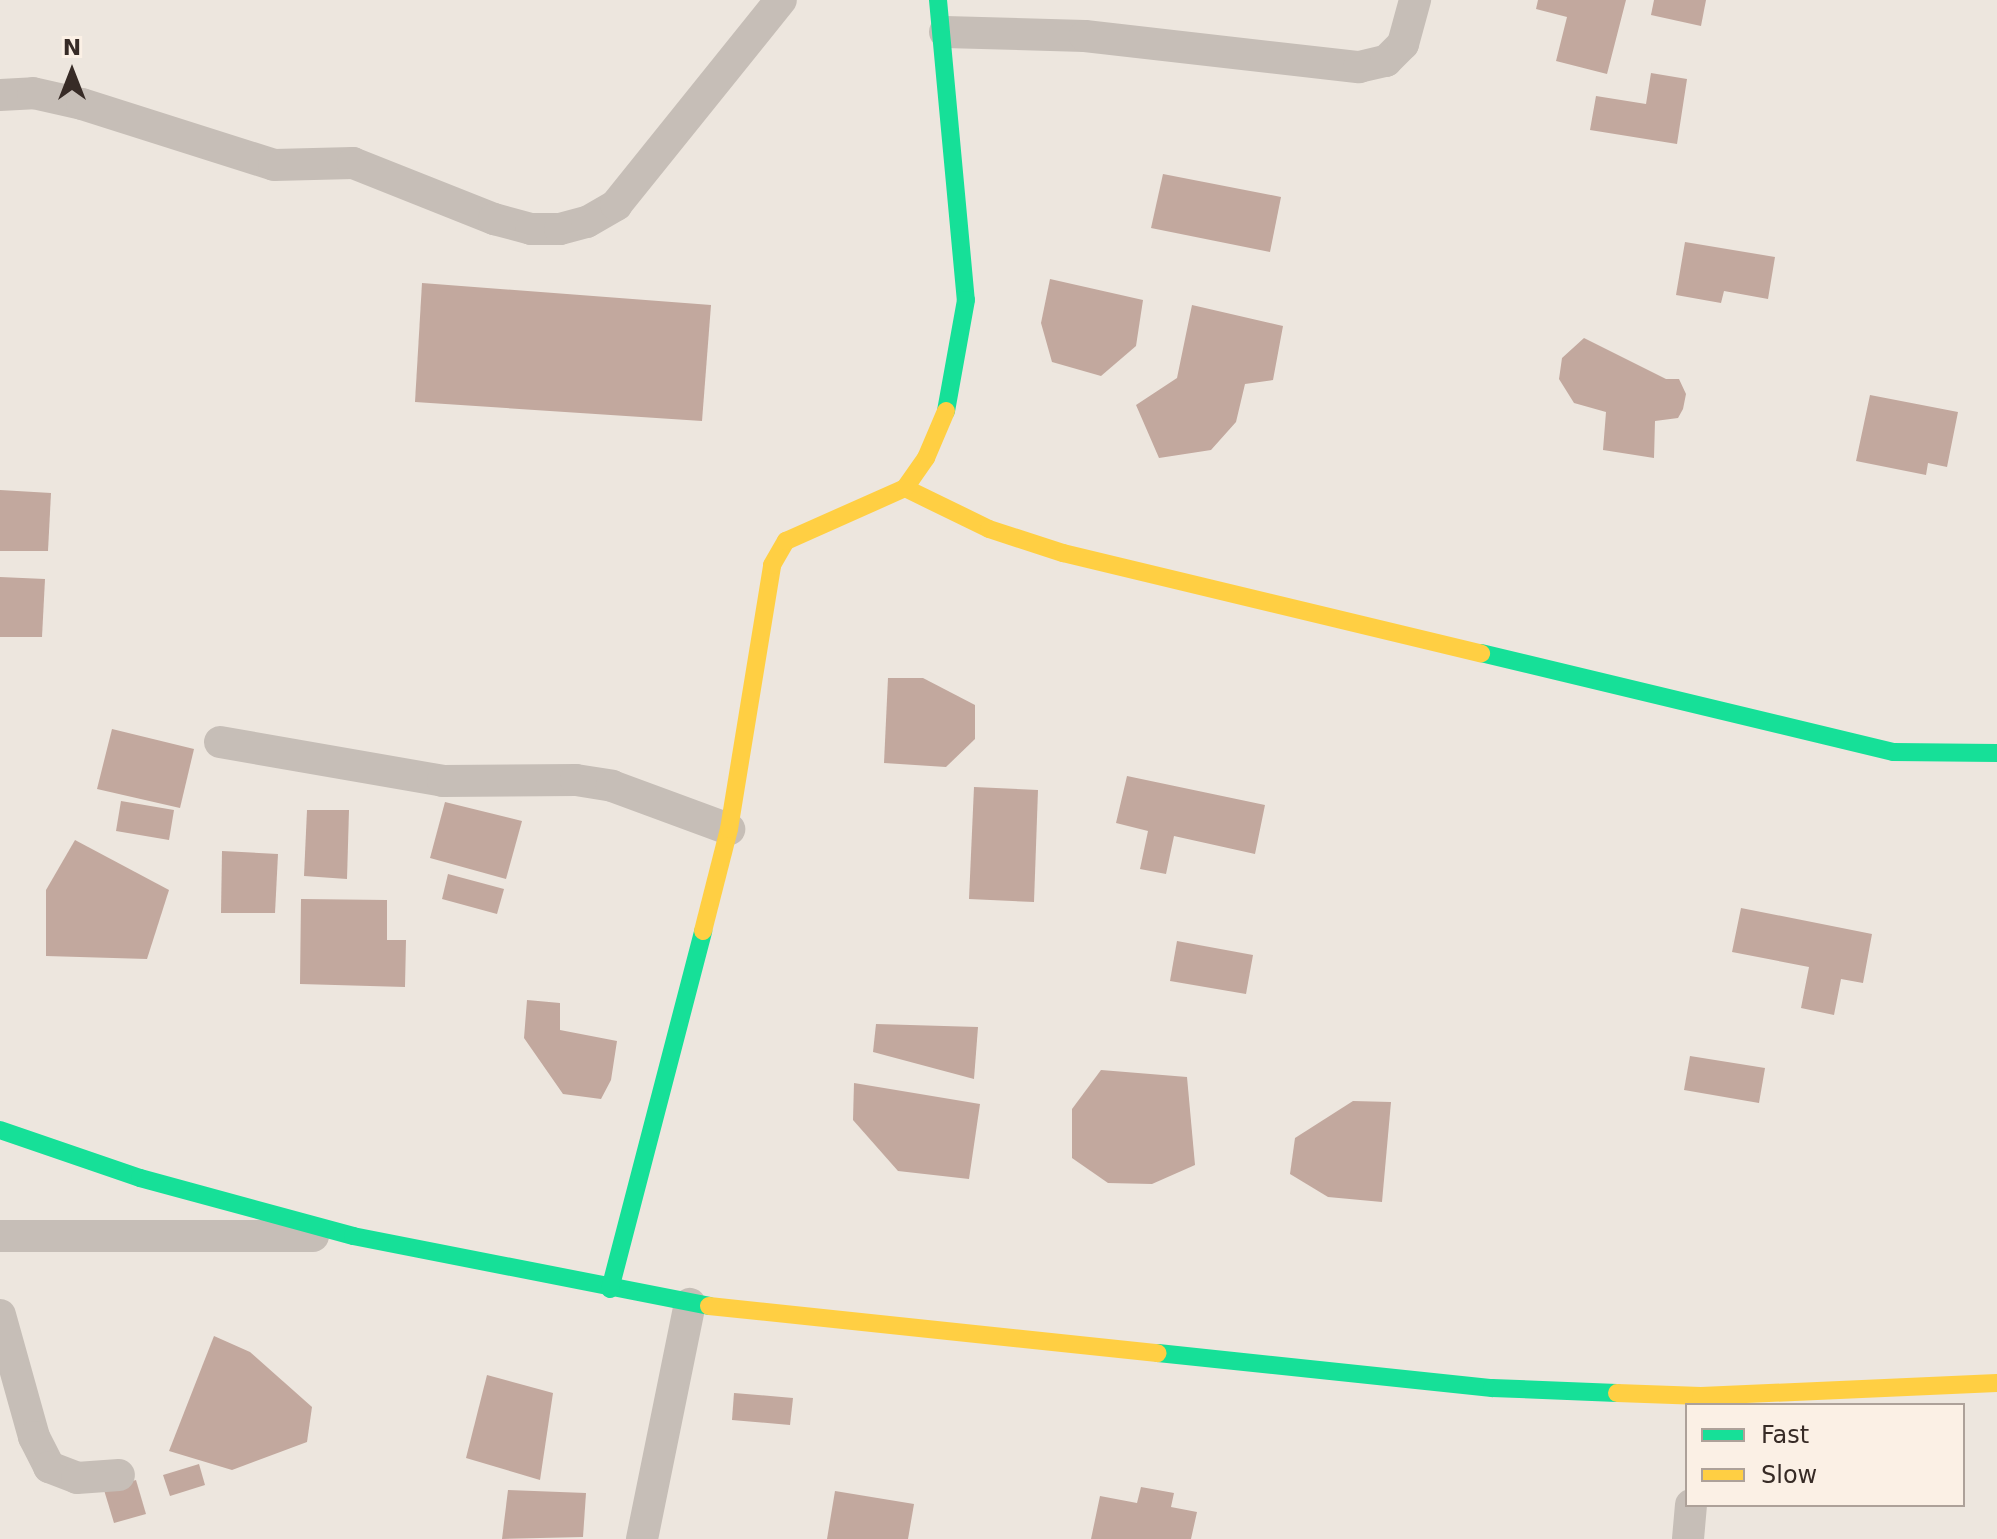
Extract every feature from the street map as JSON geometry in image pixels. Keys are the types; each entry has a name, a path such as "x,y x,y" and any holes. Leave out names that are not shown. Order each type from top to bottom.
{"street":[{"path":"0,95 33,93 82,104 274,165 353,163 494,219 531,229 560,229 587,222 616,205 781,0"},
{"path":"610,1289 729,829 772,565 786,541 905,488 926,458 951,400 966,300 945,32 938,0"},
{"path":"945,32 1085,36 1359,67 1386,61 1403,44 1415,0"},
{"path":"905,488 989,529 1063,553 1893,752 1997,753"},
{"path":"220,742 443,781 576,780 612,786 729,829"},
{"path":"0,1130 140,1178 353,1236 690,1304 1492,1388 1701,1401 1997,1383"},
{"path":"0,1236 353,1236"},
{"path":"642,1539 690,1304"},
{"path":"0,1315 34,1437 49,1467 77,1478 119,1475"},
{"path":"1688,1539 1691,1507"}],"building":[{"path":"1538,0 1626,0 1607,74 1556,61 1567,17 1536,9"},
{"path":"1654,0 1706,0 1701,26 1651,15"},
{"path":"1651,73 1687,79 1677,144 1590,130 1596,96 1646,104"},
{"path":"1163,174 1281,197 1270,252 1151,228"},
{"path":"1685,242 1775,257 1768,299 1724,291 1721,303 1676,295"},
{"path":"1050,279 1143,300 1136,346 1101,376 1052,362 1041,323"},
{"path":"422,283 711,305 702,421 415,402"},
{"path":"1192,305 1283,326 1273,380 1245,384 1236,422 1211,450 1159,458 1136,405 1177,378"},
{"path":"1584,338 1666,379 1679,379 1686,394 1683,409 1678,418 1655,421 1654,458 1603,450 1606,412 1574,403 1559,379 1562,358"},
{"path":"1870,395 1958,412 1947,467 1928,463 1926,475 1856,461"},
{"path":"0,490 51,493 48,551 0,551"},
{"path":"0,577 45,579 42,637 0,637"},
{"path":"888,678 923,678 975,705 975,739 946,767 884,763"},
{"path":"112,729 194,749 180,808 97,789"},
{"path":"1127,776 1265,805 1255,854 1174,836 1166,874 1140,869 1148,831 1116,823"},
{"path":"974,787 1038,790 1034,902 969,899"},
{"path":"121,801 174,810 169,840 116,831"},
{"path":"445,802 522,821 506,879 430,858"},
{"path":"307,810 349,810 347,879 304,876"},
{"path":"75,840 169,890 147,959 46,956 46,890"},
{"path":"222,851 278,854 275,913 221,913"},
{"path":"448,874 504,889 497,914 442,899"},
{"path":"301,899 387,900 387,940 406,940 405,987 300,984"},
{"path":"1741,908 1872,934 1863,983 1841,979 1834,1015 1801,1008 1809,967 1732,952"},
{"path":"1177,941 1253,955 1246,994 1170,981"},
{"path":"527,1000 560,1003 560,1030 617,1041 611,1080 601,1099 563,1094 524,1038"},
{"path":"876,1024 978,1027 974,1079 873,1052"},
{"path":"1690,1056 1765,1068 1759,1103 1684,1090"},
{"path":"1101,1070 1187,1077 1195,1165 1152,1184 1108,1183 1072,1158 1072,1109"},
{"path":"854,1083 980,1104 969,1179 898,1171 853,1120"},
{"path":"1353,1101 1391,1102 1382,1202 1328,1197 1290,1174 1295,1138"},
{"path":"214,1336 250,1352 312,1407 307,1442 232,1470 169,1451"},
{"path":"487,1375 553,1393 540,1480 466,1458"},
{"path":"734,1393 793,1398 790,1425 732,1420"},
{"path":"199,1464 205,1485 170,1496 163,1475"},
{"path":"136,1480 146,1514 114,1523 104,1490"},
{"path":"1141,1487 1174,1493 1171,1507 1197,1512 1191,1539 1091,1539 1100,1496 1137,1503"},
{"path":"508,1490 586,1493 583,1537 502,1539"},
{"path":"835,1491 914,1504 908,1539 827,1539"}],"traffic: fast":[{"path":"938,0 966,300 946,411"},
{"path":"1481,653 1893,752 1997,753"},
{"path":"610,1289 703,931"},
{"path":"0,1130 140,1178 353,1236 709,1306"},
{"path":"1158,1353 1492,1388 1617,1393"}],"traffic: slow":[{"path":"703,931 729,829 772,565 786,541 905,488 926,458 946,411"},
{"path":"905,488 989,529 1063,553 1481,653"},
{"path":"709,1306 1158,1353"},
{"path":"1617,1393 1701,1396 1997,1383"}]}
